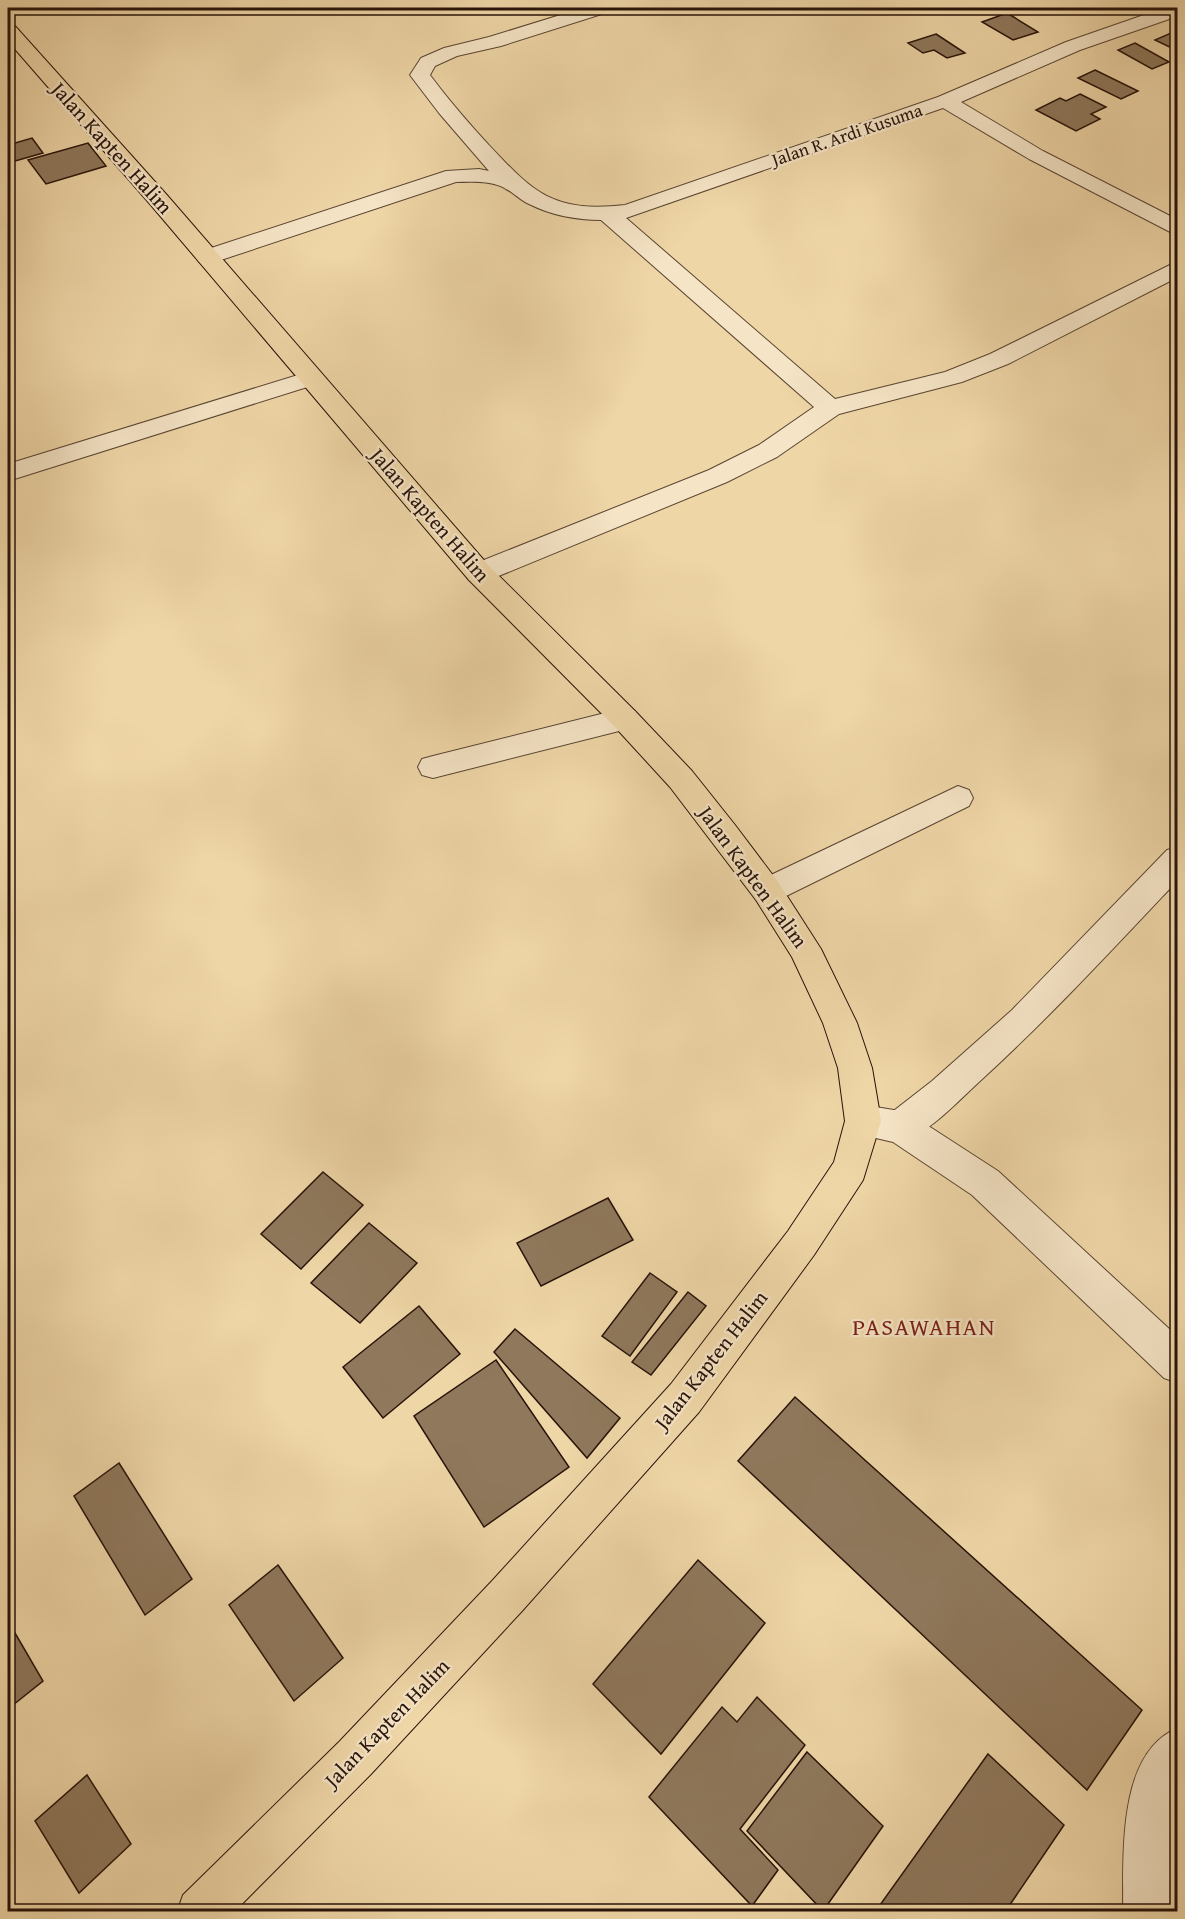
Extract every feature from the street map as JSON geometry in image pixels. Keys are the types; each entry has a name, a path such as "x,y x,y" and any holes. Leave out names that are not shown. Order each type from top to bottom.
{"main road":[{"name":"Jalan Kapten Halim","path":"8,30 158,198 479,573 625,718 681,779 767,891 805,949 840,1023 855,1068 863,1121 849,1168 813,1224 685,1398 507,1596 355,1758 200,1911"}],"street":[{"path":"512,183 432,93 420,75 428,62 451,52 494,42 601,8"},
{"name":"Jalan R. Ardi Kusuma","path":"512,183 543,202 573,211 608,214 628,211 945,101 1073,46 1178,9"},
{"path":"945,101 1036,155 1178,229"},
{"path":"207,257 454,176 479,175 512,183"},
{"path":"608,214 830,408"},
{"path":"479,573 718,476 768,451 830,408 953,377 999,359 1178,268"},
{"path":"8,473 311,378"},
{"path":"433,767 625,718"},
{"path":"767,891 958,798"},
{"path":"900,1127 944,1092 1024,1020 1178,859"},
{"path":"863,1121 900,1127 985,1183 1178,1364"},
{"path":"1147,1911 1147,1821 1160,1775 1178,1750"}],"building":[{"path":"1007,13 1038,32 1013,40 982,22"},
{"path":"1171,33 1178,36 1178,51 1155,40"},
{"path":"936,34 965,53 947,58 934,50 923,53 908,43"},
{"path":"1135,43 1169,62 1152,69 1118,50"},
{"path":"1095,70 1138,91 1121,99 1078,78"},
{"path":"1080,94 1106,107 1091,114 1100,119 1076,131 1036,110 1060,98 1066,101"},
{"path":"32,138 43,153 8,163 8,145"},
{"path":"88,143 106,166 46,184 28,160"},
{"path":"323,1172 363,1205 301,1269 261,1234"},
{"path":"608,1198 633,1240 541,1286 517,1243"},
{"path":"369,1223 417,1263 360,1323 311,1283"},
{"path":"650,1273 677,1292 630,1356 602,1336"},
{"path":"688,1292 706,1306 651,1375 632,1362"},
{"path":"419,1306 460,1354 383,1418 343,1367"},
{"path":"515,1329 620,1418 587,1458 494,1352"},
{"path":"496,1360 569,1467 484,1527 414,1416"},
{"path":"795,1397 1142,1710 1087,1790 738,1461"},
{"path":"119,1463 192,1579 145,1615 74,1496"},
{"path":"698,1560 765,1623 661,1754 593,1684"},
{"path":"278,1565 343,1658 294,1701 229,1605"},
{"path":"8,1621 43,1681 8,1709"},
{"path":"757,1697 805,1745 740,1829 778,1870 752,1906 649,1797 722,1707 737,1722"},
{"path":"807,1752 883,1826 823,1911 747,1831"},
{"path":"988,1754 1064,1825 1005,1912 875,1912"},
{"path":"87,1775 131,1844 79,1893 35,1821"}],"district":[{"name":"PASAWAHAN","path":"924,1327"}]}
